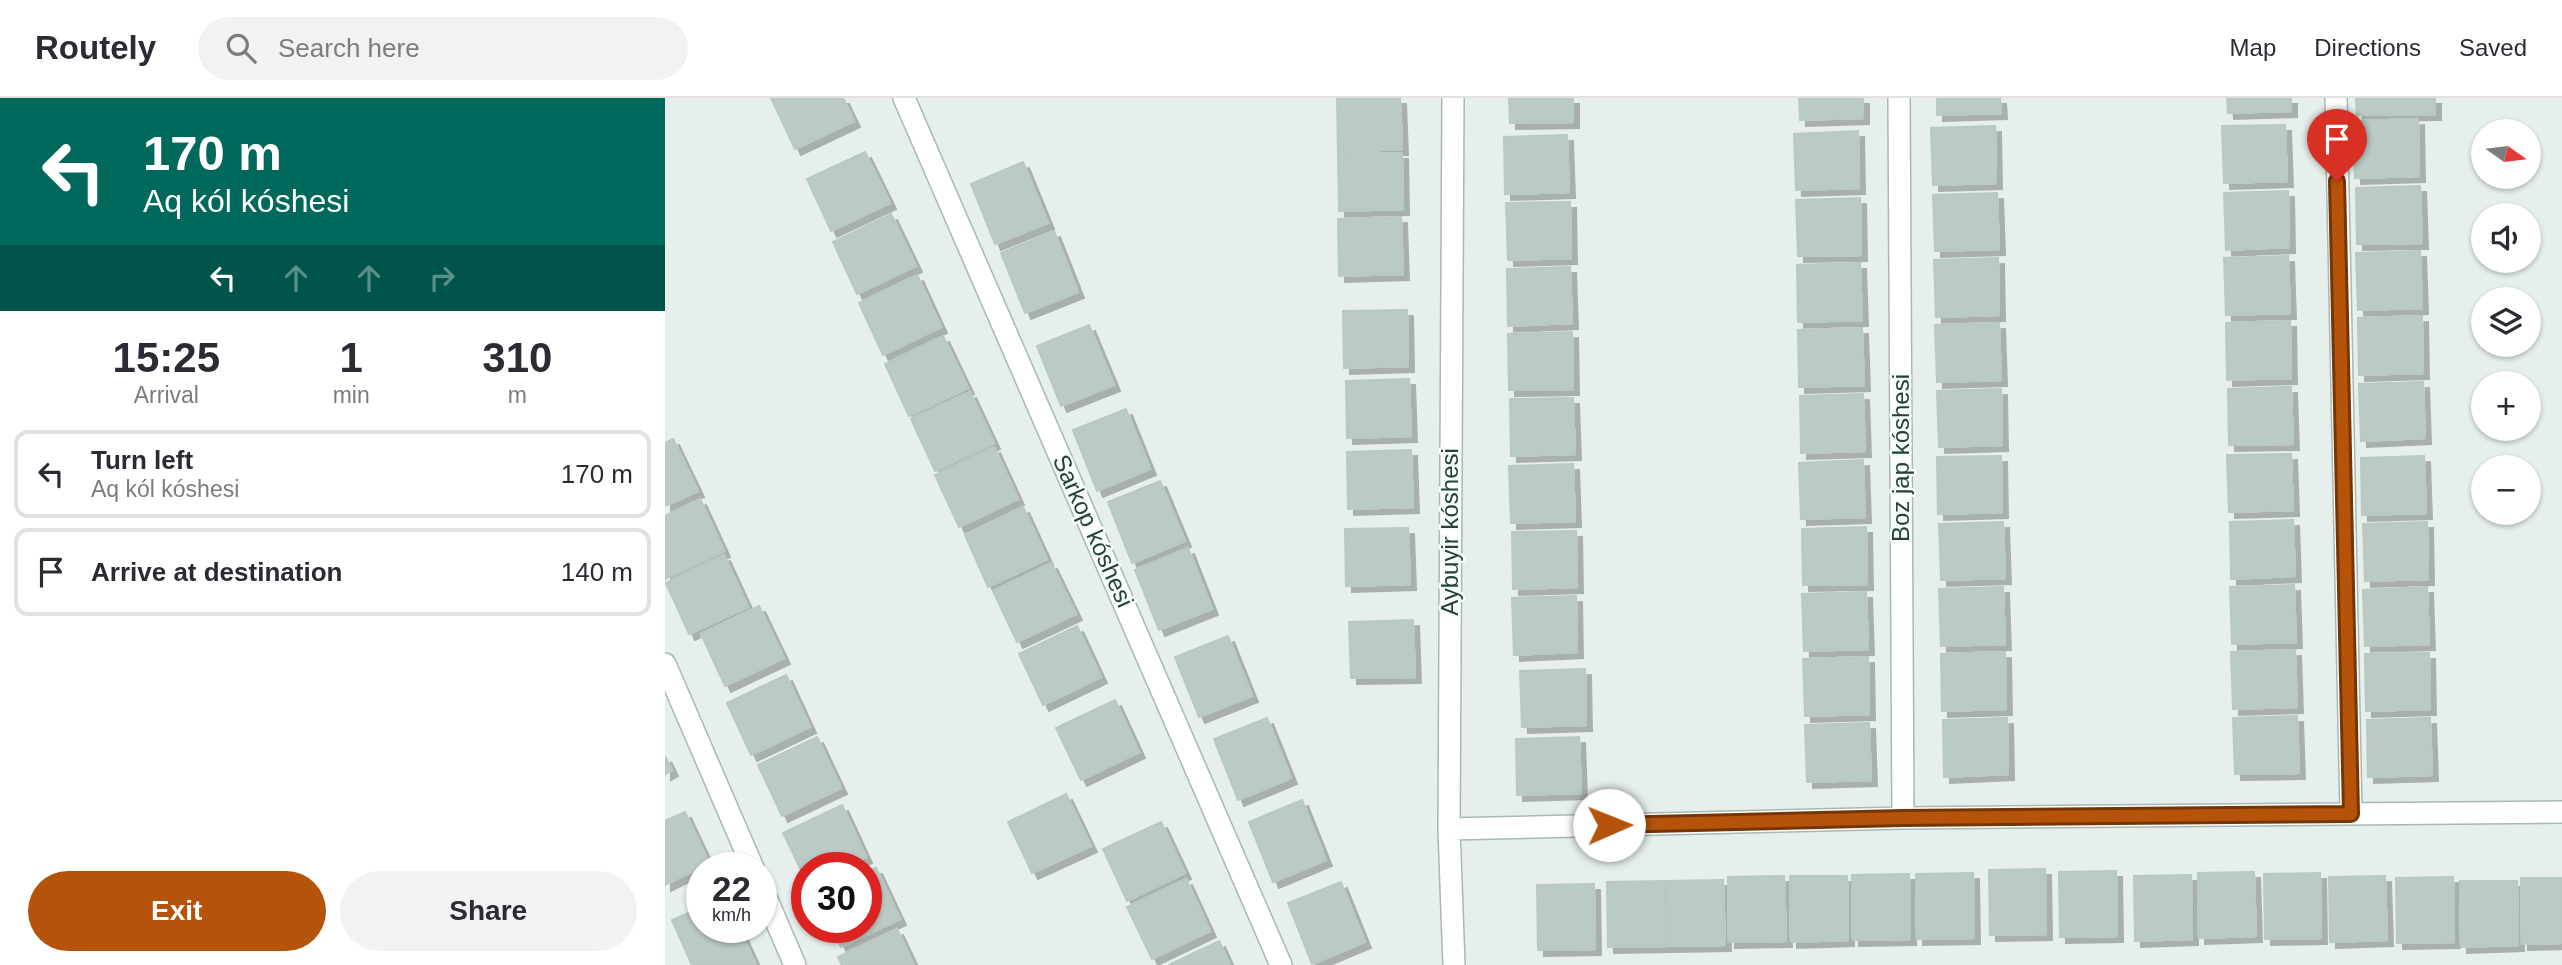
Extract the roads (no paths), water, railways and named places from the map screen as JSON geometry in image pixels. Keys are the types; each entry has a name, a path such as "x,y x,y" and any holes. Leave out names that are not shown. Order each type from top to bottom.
{"street":[{"name":"Sarkop kóshesi","path":"904,98 1281,965"},
{"name":"Aybuyir kóshesi","path":"1453,98 1449,829 1454,965"},
{"name":"Boz jap kóshesi","path":"1899,98 1903,818"},
{"path":"2336,98 2351,814"},
{"path":"665,664 746,852"},
{"path":"1449,829 1903,818 2562,812"},
{"path":"777,923 795,965"}]}
